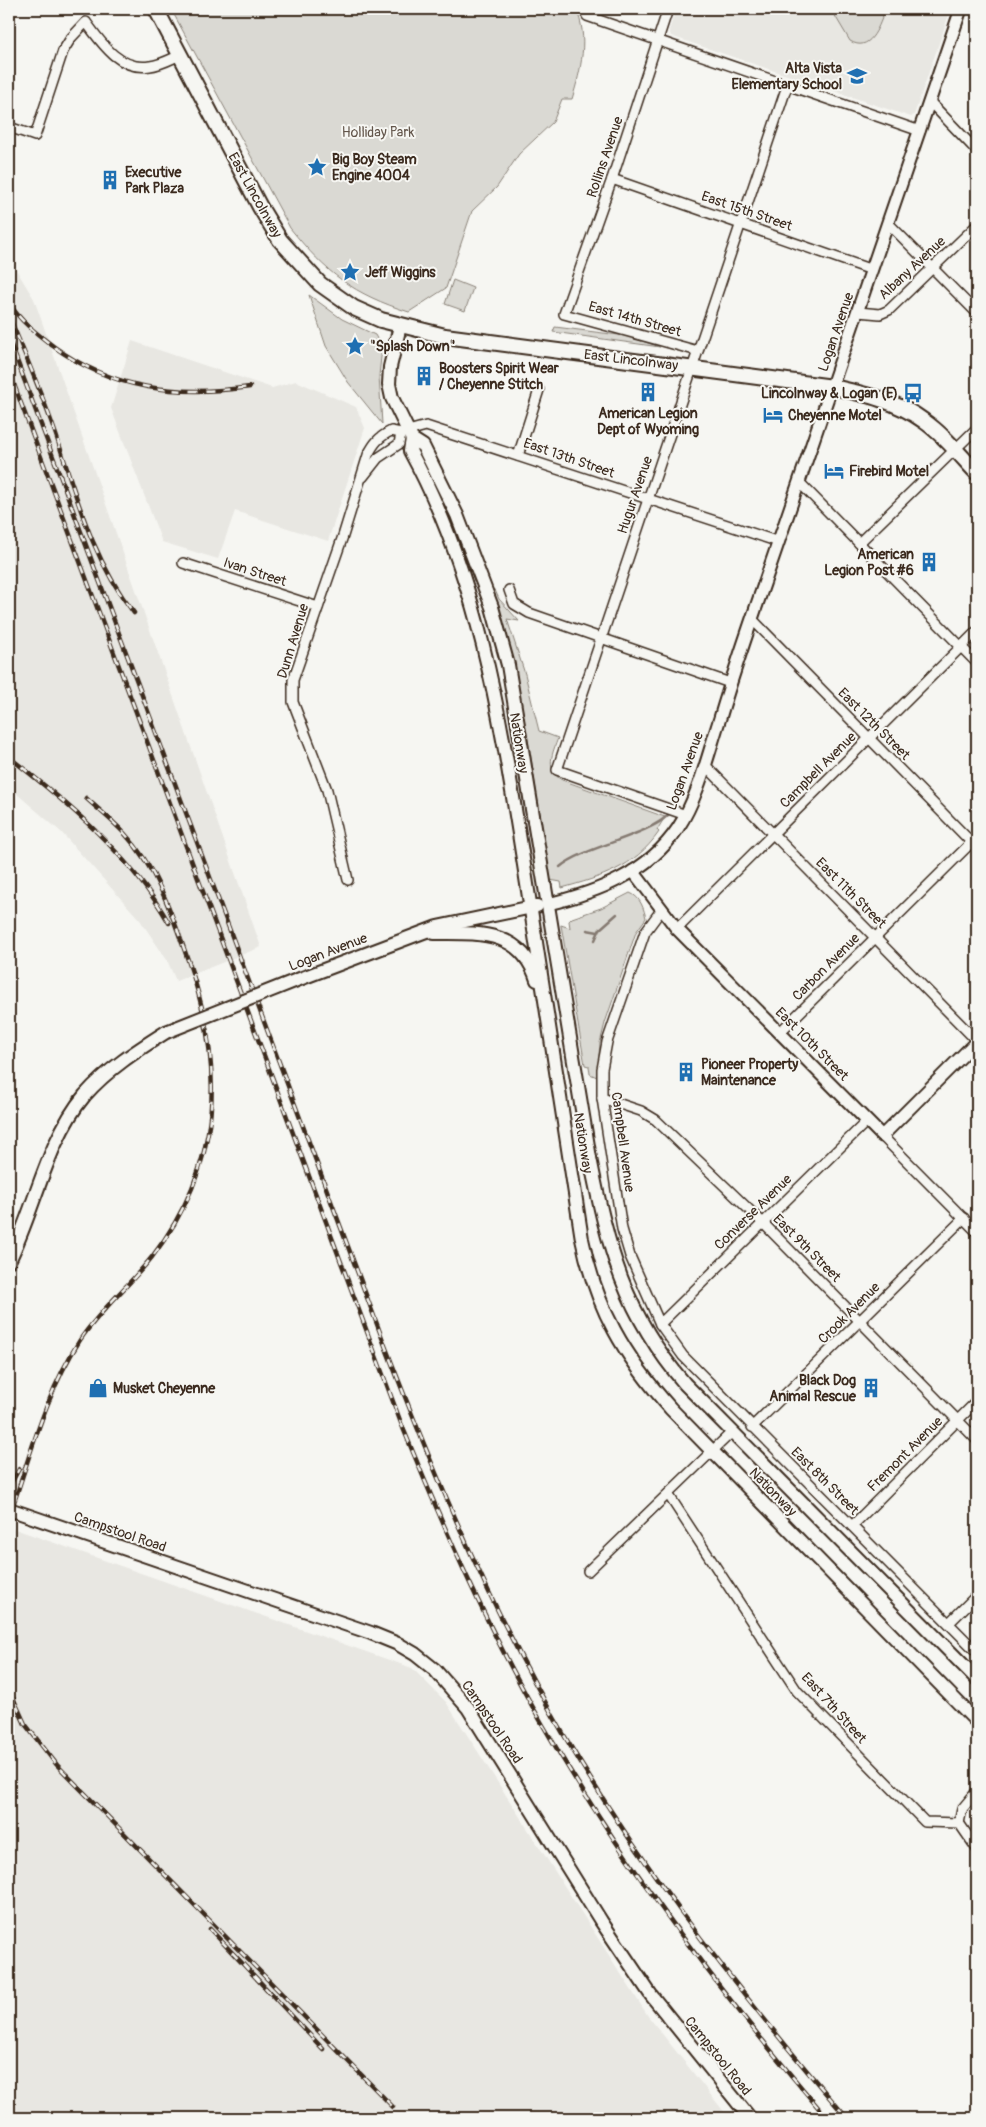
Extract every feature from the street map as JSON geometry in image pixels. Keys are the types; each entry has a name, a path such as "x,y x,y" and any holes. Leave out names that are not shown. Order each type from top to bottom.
{"main road":[{"name":"East Lincolnway","path":"156,9 260,207 292,256 336,297 381,320 445,336 833,387 877,398 909,412 934,430 977,473"},
{"name":"Nationway","path":"400,326 390,367 390,384 394,405 407,434 410,451 433,497 455,552 486,651 501,723 582,1239 602,1309 617,1338 637,1369 671,1409 977,1722"},
{"name":"Nationway","path":"407,434 423,446 454,509 497,622 514,694 590,1158 603,1220 620,1277 638,1319 655,1346 685,1384 977,1680"},
{"name":"Logan Avenue","path":"9,1261 58,1142 76,1107 113,1068 166,1032 422,932 466,920 548,904"},
{"path":"422,932 479,933 508,942 523,954 533,968 547,1009"},
{"name":"Campstool Road","path":"9,1509 371,1633 398,1644 435,1670 468,1708 601,1921 652,1996 750,2118"}],"street":[{"name":"Rollins Avenue","path":"564,314 612,179 668,9"},
{"name":"Logan Avenue","path":"548,904 595,892 633,870 660,849 677,830 686,815 705,765 730,683 962,9"},
{"path":"585,12 658,41 920,131"},
{"path":"9,127 35,136 63,50 86,22 105,49 134,66 151,66 180,55"},
{"name":"Hugur Avenue","path":"686,815 556,770 787,86"},
{"path":"930,102 977,151"},
{"name":"East 15th Street","path":"612,179 872,270"},
{"path":"888,223 977,313"},
{"name":"Albany Avenue","path":"858,312 880,314 889,310 977,225"},
{"name":"East 14th Street","path":"564,314 698,351"},
{"path":"518,456 539,390"},
{"name":"East 13th Street","path":"407,434 418,427 432,427 779,542"},
{"path":"860,543 977,428"},
{"name":"Dunn Avenue","path":"348,880 327,790 293,702 294,675 368,455 377,440 391,430 407,434"},
{"path":"360,480 378,458 399,444 407,434"},
{"path":"799,482 977,663"},
{"name":"Ivan Street","path":"183,563 318,607"},
{"path":"509,590 518,608 601,640 730,683"},
{"name":"East 12th Street","path":"752,619 975,842"},
{"name":"Campbell Avenue","path":"677,928 977,631"},
{"name":"East 11th Street","path":"705,765 977,1041"},
{"name":"Carbon Avenue","path":"780,1032 975,842"},
{"name":"East 10th Street","path":"633,870 677,928 977,1232"},
{"name":"Campbell Avenue","path":"660,1324 641,1285 622,1229 602,1098 602,1069 607,1042 645,932 662,909"},
{"path":"882,1136 977,1041"},
{"name":"East 9th Street","path":"602,1098 641,1111 656,1120 763,1223 977,1440"},
{"name":"Converse Avenue","path":"660,1324 867,1121"},
{"name":"Crook Avenue","path":"752,1427 964,1218"},
{"name":"East 8th Street","path":"660,1324 683,1356 977,1652"},
{"name":"Fremont Avenue","path":"852,1526 977,1401"},
{"path":"588,1571 732,1432"},
{"name":"East 7th Street","path":"668,1494 797,1690 925,1822 959,1822"},
{"path":"948,1623 977,1595"},
{"path":"977,1791 962,1809 959,1822 977,1849"}],"shaded area":[{"name":"Alta Vista Elementary School","path":"676,9 951,9 914,115 911,117 671,36 669,30"},
{"path":"9,258 34,299 261,947 176,981 167,960 140,920 61,832 9,787"},
{"path":"132,341 272,388 296,381 356,407 365,428 328,541 235,511 218,559 162,542 111,408"},
{"path":"9,1527 412,1668 446,1702 648,2016 729,2118 9,2118"}],"green space":[{"name":"Holliday Park","path":"171,9 576,9 580,20 583,42 581,65 572,99 562,99 553,122 519,154 497,187 472,211 446,288 409,312 356,290 316,258 290,228"},
{"path":"831,9 870,9 884,13 872,37 863,44 857,44 850,41"},
{"path":"453,280 473,288 465,311 445,304"},
{"path":"309,295 342,319 375,335 382,348 379,376 382,424 348,382 326,346"},
{"path":"555,327 627,336 660,347 553,332"},
{"path":"495,590 499,599 519,621 507,619 525,674 539,731 558,738 551,761 556,776 562,780 665,817 657,830 659,832 628,863 590,880 562,888 561,882 550,880 527,734 512,662 492,591"},
{"path":"630,893 637,897 646,918 636,932 605,1023 600,1043 597,1077 590,1074 589,1066 585,1065 561,925 570,928 569,921 572,918 601,908"}],"waterway":[{"path":"560,867 572,859 641,832 656,824 667,816 674,806"},
{"path":"595,940 600,929 617,914"},
{"path":"587,930 598,932"}],"railway":[{"path":"9,303 23,321 53,346 76,361 122,381 171,390 197,391 250,387"},
{"path":"11,321 46,406 96,550 119,592 134,613"},
{"path":"9,339 384,1343 418,1430 473,1559 536,1685 604,1800 680,1910 720,1963 847,2118"},
{"path":"9,371 401,1423 467,1576 503,1651 543,1725 607,1829 712,1977 827,2118"},
{"path":"9,757 54,793 97,832 136,875 169,923"},
{"path":"9,1517 39,1426 57,1382 88,1329 152,1257 175,1222 193,1186 204,1150 211,1114 212,1076 208,1038 200,1000 170,910 155,877 136,847 120,829 86,798"},
{"path":"9,1487 19,1469"},
{"path":"9,1689 25,1724 57,1765 393,2107"},
{"path":"210,1929 323,2049"}],"place":[{"name":"Alta Vista Elementary School","path":"857,76"},
{"name":"Big Boy Steam Engine 4004","path":"317,167"},
{"name":"Executive Park Plaza","path":"110,180"},
{"name":"Jeff Wiggins","path":"350,272"},
{"name":"\"Splash Down\"","path":"355,346"},
{"name":"Boosters Spirit Wear / Cheyenne Stitch","path":"424,376"},
{"name":"American Legion Dept of Wyoming","path":"648,392"},
{"name":"Lincolnway & Logan (E)","path":"913,393"},
{"name":"Cheyenne Motel","path":"773,415"},
{"name":"Firebird Motel","path":"834,471"},
{"name":"American Legion Post #6","path":"929,562"},
{"name":"Pioneer Property Maintenance","path":"686,1072"},
{"name":"Musket Cheyenne","path":"98,1388"},
{"name":"Black Dog Animal Rescue","path":"871,1388"}]}
